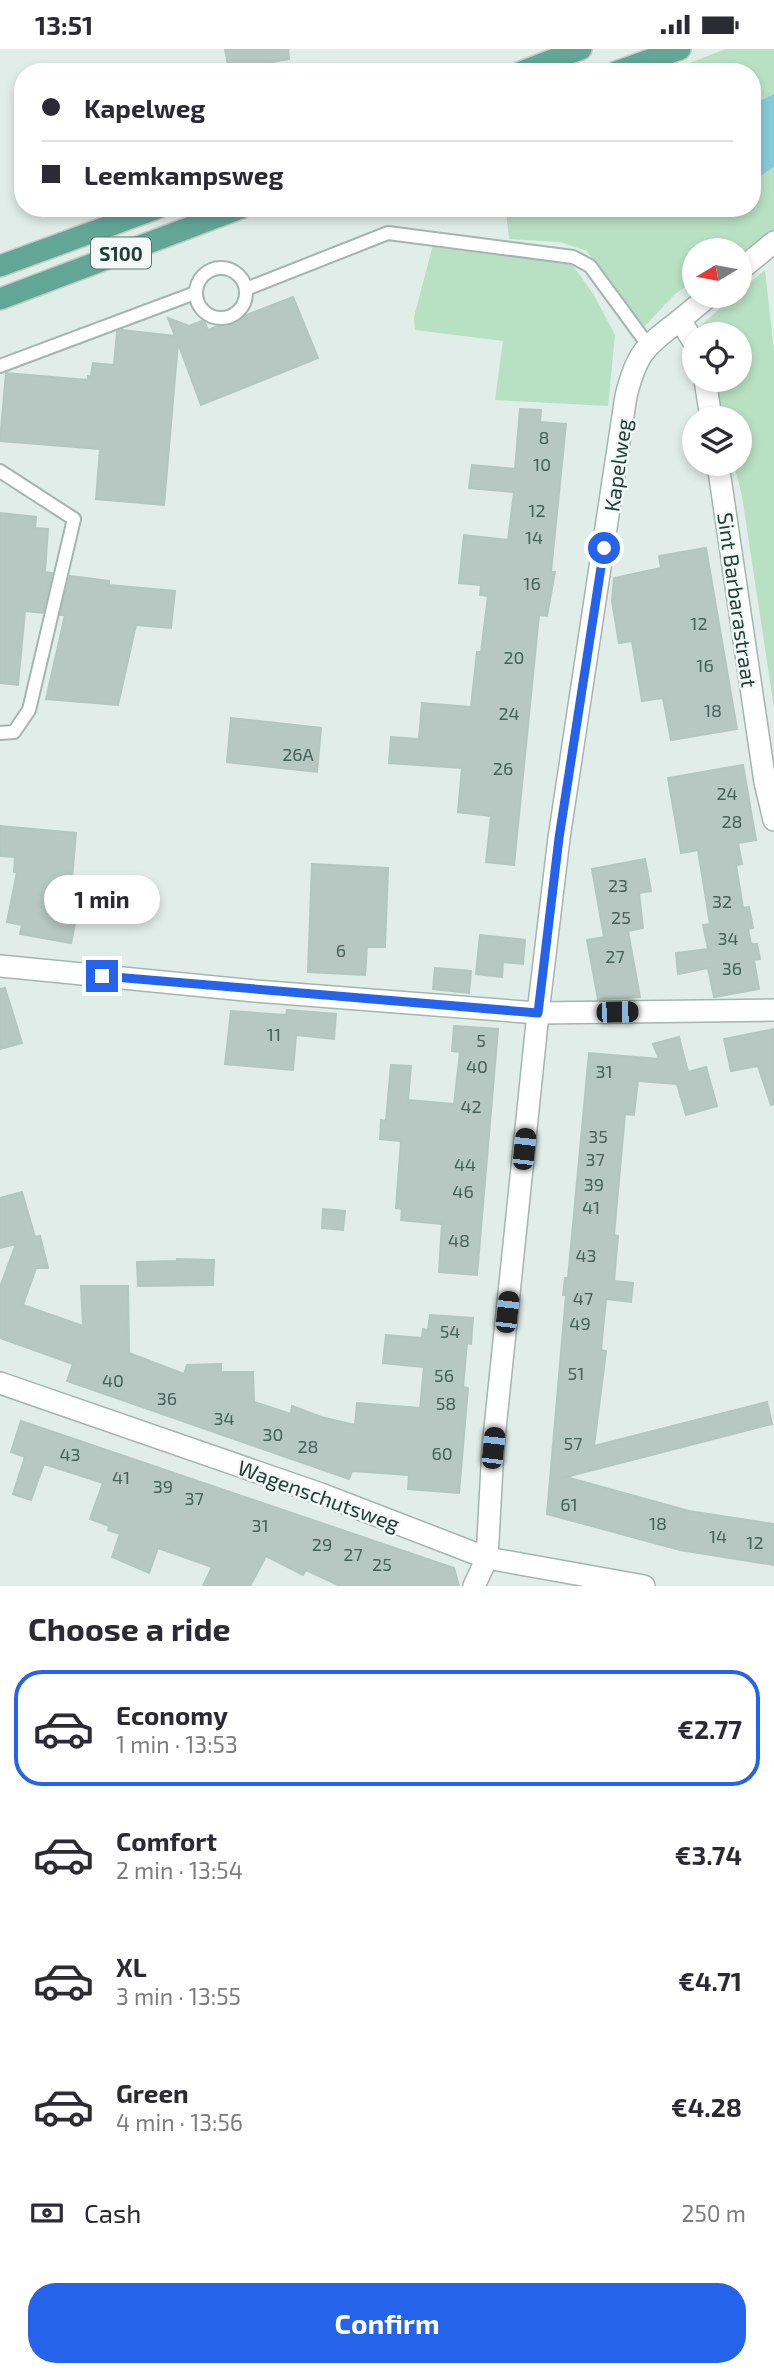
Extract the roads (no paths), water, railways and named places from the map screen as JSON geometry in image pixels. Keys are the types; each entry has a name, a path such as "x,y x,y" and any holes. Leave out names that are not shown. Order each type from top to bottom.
{"main road":[{"path":"544,63 581,49"},
{"path":"641,63 680,49"},
{"name":"S100","path":"0,266 133,217"},
{"name":"S100","path":"0,299 218,217"}],"street":[{"path":"752,260 774,242"},
{"name":"Kapelweg","path":"474,1586 487,1557 493,1448 559,838 626,397 634,366 648,345 694,308"},
{"name":"Sint Barbarastraat","path":"720,476 765,782 774,820"},
{"path":"0,966 269,992 538,1013 774,1010"},
{"name":"Wagenschutsweg","path":"0,1383 321,1494 487,1557 644,1586"}],"lane":[{"path":"246,289 388,233 573,257 590,267 648,345"},
{"path":"214,268 231,269 238,274 246,289 243,305 231,316 223,318 215,317 201,309 195,293 201,277 214,268"},
{"path":"0,366 195,293"},
{"path":"0,471 74,519 30,710 14,732 0,733"}],"water":[{"path":"774,94 774,167 761,176 761,100"}]}
